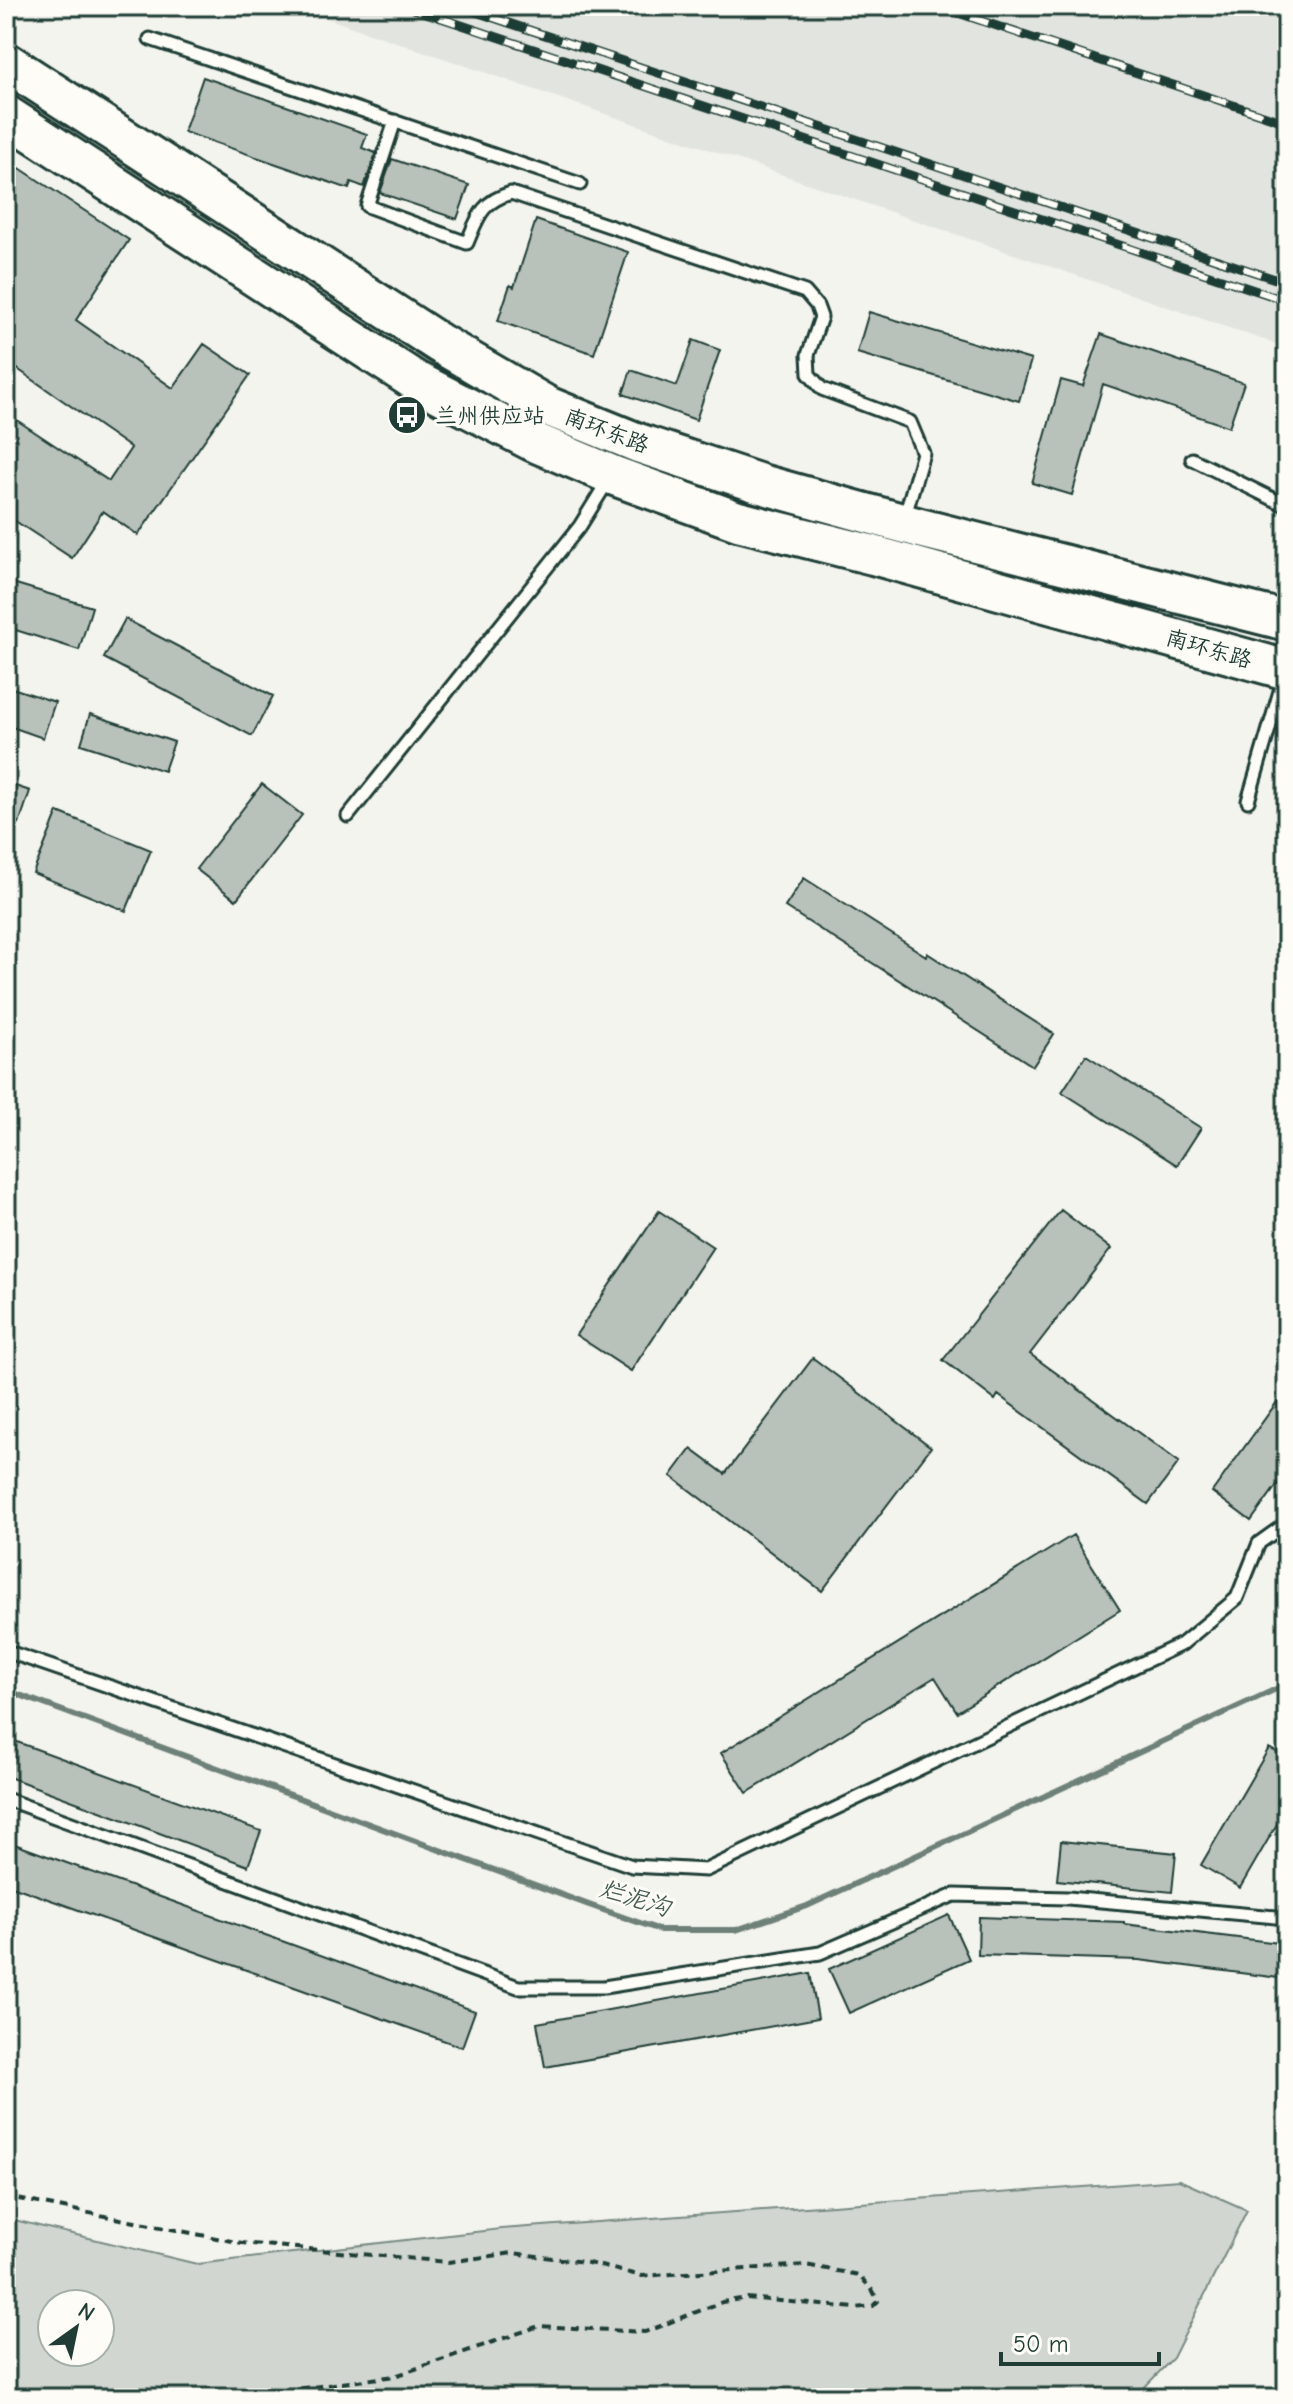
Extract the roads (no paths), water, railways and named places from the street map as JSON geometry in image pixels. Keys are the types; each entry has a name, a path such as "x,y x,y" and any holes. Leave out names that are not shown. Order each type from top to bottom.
{"highway":[{"name":"南环东路","path":"6,62 439,343 547,406 638,443 761,484 903,523 1286,617"},
{"name":"南环东路","path":"6,115 414,380 534,442 612,475 738,521 873,555 1287,670"}],"lane":[{"path":"150,39 580,184"},
{"path":"395,121 367,206 467,243 481,209 498,197 511,193 805,292 817,306 821,317 808,355 809,374 822,389 910,422 915,432 923,453 903,523"},
{"path":"1192,459 1287,506"},
{"path":"348,816 580,526 612,475"},
{"path":"1248,801 1287,670"},
{"path":"6,1651 632,1866 706,1870 1182,1644 1237,1598 1259,1543 1287,1523"},
{"path":"6,1799 518,1987 604,1987 820,1953 954,1895 1068,1898 1287,1918"}],"waterway":[{"name":"烂泥沟","path":"6,1690 660,1930 736,1930 807,1906 1287,1684"}],"railway":[{"path":"405,6 1287,301"},
{"path":"458,6 1287,283"},
{"path":"937,6 1287,123"}],"place":[{"name":"兰州供应站","path":"407,415"}]}
